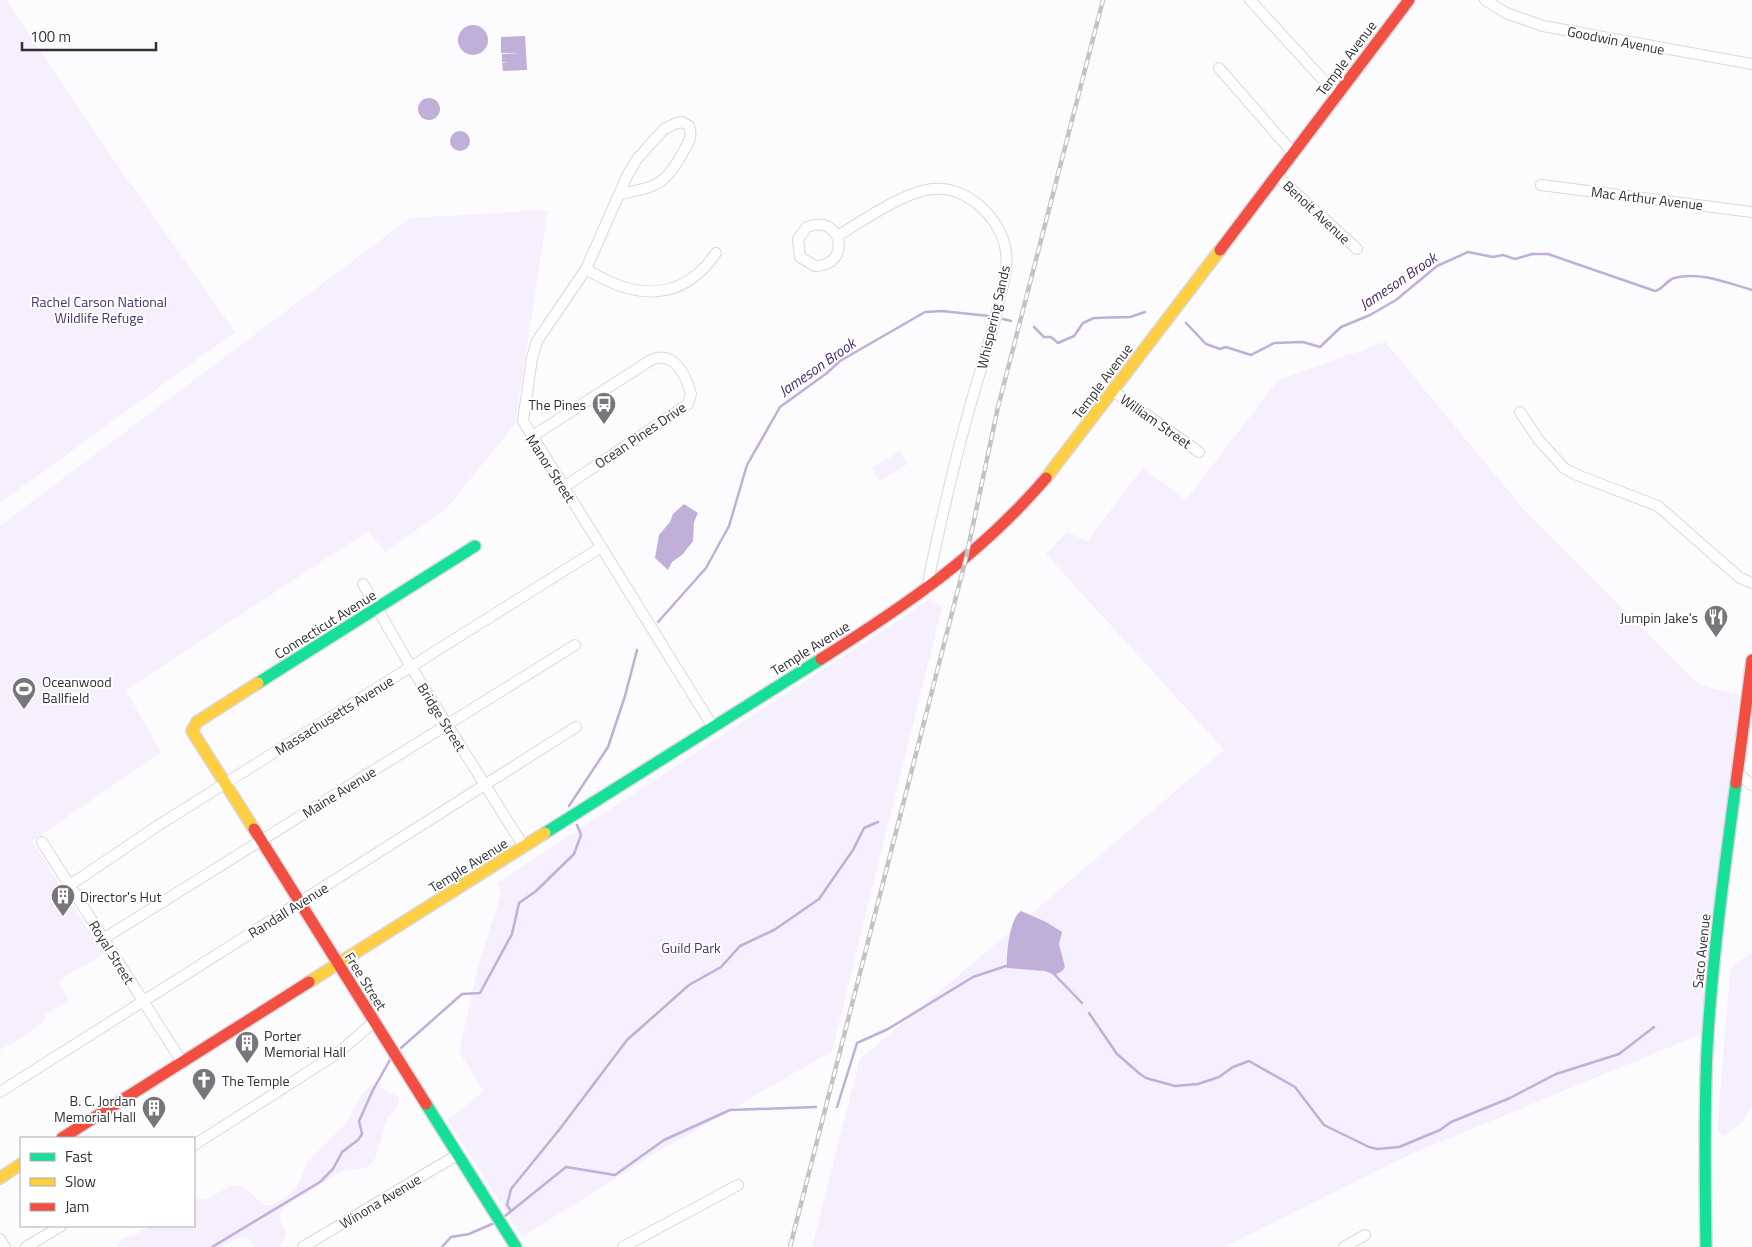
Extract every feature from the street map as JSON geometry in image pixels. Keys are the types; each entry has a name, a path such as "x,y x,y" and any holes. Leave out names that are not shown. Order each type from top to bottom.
{"street":[{"path":"1250,0 1337,95"},
{"name":"Temple Avenue","path":"64,1137 901,608 957,567 1023,505 1052,471 1409,0"},
{"name":"Goodwin Avenue","path":"1485,0 1506,14 1543,26 1752,64"},
{"path":"1219,68 1293,153"},
{"name":"Manor Street","path":"621,194 653,186 669,176 690,140 689,126 682,122 672,124 650,143 633,167 586,269 542,333 534,348 523,421 531,437 713,727"},
{"name":"Benoit Avenue","path":"1276,175 1357,249"},
{"name":"Mac Arthur Avenue","path":"1541,185 1752,212"},
{"name":"Whispering Sands","path":"837,236 909,196 925,190 938,189 961,194 980,206 995,223 1005,245 1006,269 992,337 971,402 932,564 928,588"},
{"path":"822,224 832,229 837,236 840,248 838,254 828,264 815,266 800,257 798,239 807,227 822,224"},
{"path":"586,269 606,282 628,290 663,291 675,288 695,278 706,268 716,253"},
{"name":"Ocean Pines Drive","path":"531,437 651,360 666,357 679,368 692,394 688,404 564,487"},
{"name":"William Street","path":"1113,391 1199,452"},
{"path":"1520,412 1538,439 1564,468 1577,475 1658,506 1740,578 1752,583"},
{"name":"Connecticut Avenue","path":"193,729 197,722 475,546"},
{"name":"Massachusetts Avenue","path":"70,885 226,783 600,548"},
{"name":"Bridge Street","path":"363,584 379,608 411,667 447,726 524,847"},
{"name":"Maine Avenue","path":"103,939 447,726 575,644"},
{"name":"Saco Avenue","path":"1706,1247 1704,1136 1709,1025 1738,773 1747,736 1752,660"},
{"name":"Randall Avenue","path":"0,1092 576,727"},
{"name":"Free Street","path":"193,729 195,738 226,783 299,904 516,1247"},
{"path":"1738,773 1752,784"},
{"name":"Royal Street","path":"42,842 182,1062"},
{"path":"195,1144 338,1053 374,1022"},
{"name":"Winona Avenue","path":"303,1247 457,1155"},
{"path":"0,1178 20,1165"},
{"path":"622,1247 738,1185"},
{"path":"26,1247 59,1227"},
{"path":"1344,1247 1365,1235"},
{"path":"0,1239 6,1247"}],"green space":[{"name":"Rachel Carson National Wildlife Refuge","path":"0,0 6,0 113,159 235,332 0,503"},
{"path":"548,210 515,424 446,509 385,552 368,531 126,690 161,752 32,841 104,954 58,981 69,1000 45,1015 44,1021 21,1038 0,1050 0,526 410,218"},
{"path":"1385,342 1526,512 1699,685 1739,695 1720,873 1706,1032 1406,1156 1224,1247 812,1247 860,1059 1224,750 1046,554 1067,532 1087,541 1143,468 1186,500 1278,380"},
{"path":"900,451 907,464 880,481 872,468"},
{"name":"Guild Park","path":"931,599 942,607 832,1051 648,1158 522,1237 448,1120 484,1091 459,1052 478,967 501,894 497,883"},
{"path":"1752,953 1752,1106 1745,1119 1725,1136 1718,1132 1718,1120 1730,973 1734,964"},
{"path":"376,1080 380,1083 381,1088 398,1097 399,1100 396,1109 387,1117 375,1159 368,1167 340,1172 283,1208 280,1219 286,1235 279,1247 255,1247 248,1238 241,1237 220,1247 117,1247 120,1239 135,1235 148,1227 195,1227 195,1196 200,1199 207,1199 230,1186 242,1186 264,1205 278,1202 288,1195 299,1183 307,1162 346,1123 362,1094"}],"shaded area":[{"path":"473,25 484,29 488,40 484,51 473,55 462,51 458,40 462,29"},
{"path":"525,36 527,70 503,71 502,63 508,62 502,62 502,54 521,53 501,53 501,37"},
{"path":"429,98 437,101 440,109 437,117 429,120 421,117 418,109 421,101"},
{"path":"460,131 467,134 470,141 467,148 460,151 453,148 450,141 453,134"},
{"path":"684,504 698,513 694,522 693,541 683,554 672,562 668,570 655,558 659,535 670,522 673,514"},
{"path":"1021,911 1046,922 1062,932 1059,944 1065,967 1062,971 1055,975 1045,971 1007,968 1011,928"}],"waterway":[{"name":"Jameson Brook","path":"1186,323 1206,344 1220,349 1226,347 1251,355 1274,343 1303,342 1320,347 1341,327 1370,315 1396,300 1437,266 1468,252 1493,257 1503,255 1515,259 1532,254 1548,254 1655,291 1674,278 1684,276 1714,279 1752,290"},
{"name":"Jameson Brook","path":"658,622 706,568 729,526 747,465 780,407 827,373 840,361 925,312 942,311 989,316"},
{"name":"Jameson Brook","path":"1034,327 1044,337 1051,337 1058,343 1074,336 1083,323 1094,318 1130,317 1145,312"},
{"name":"Jameson Brook","path":"1003,319 1011,321"},
{"path":"569,806 608,747 625,696 637,650"},
{"path":"511,1211 507,1205 511,1189 559,1130 627,1040 689,985 721,967 740,946 774,930 819,899 853,850 864,828 878,822"},
{"path":"401,1048 462,994 480,993 512,934 519,903 536,891 574,854 581,835 577,825"},
{"path":"837,1107 857,1043 888,1029 973,977 1009,965"},
{"path":"1052,972 1082,1003"},
{"path":"1089,1013 1117,1054 1146,1078 1175,1086 1198,1084 1219,1077 1233,1067 1249,1061 1295,1087 1324,1125 1369,1147 1378,1149 1399,1147 1440,1130 1451,1122 1510,1098 1556,1074 1619,1054 1654,1027"},
{"path":"212,1247 320,1182 333,1169 342,1152 358,1140 362,1134 359,1121 373,1090 391,1058"},
{"path":"505,1216 566,1167 615,1175 664,1140 730,1110 816,1107"},
{"path":"442,1247 451,1237 469,1234 492,1224"}],"railway":[{"path":"790,1247 966,558 998,407 1103,0"}],"traffic: fast":[{"path":"258,683 475,546"},
{"path":"545,833 821,659"},
{"path":"1706,1247 1705,1124 1709,1017 1715,950 1736,783"},
{"path":"426,1104 516,1247"}],"traffic: slow":[{"path":"1046,478 1220,250"},
{"path":"254,829 192,731 197,722 258,683"},
{"path":"309,982 545,833"},
{"path":"0,1178 20,1165"}],"traffic: jam":[{"path":"1220,250 1409,0"},
{"path":"821,659 883,619 940,578 995,532 1046,478"},
{"path":"1736,783 1752,660"},
{"path":"254,829 426,1104"},
{"path":"64,1137 309,982"}],"place":[{"name":"The Pines","path":"604,425"},
{"name":"Jumpin Jake's","path":"1716,638"},
{"name":"Oceanwood Ballfield","path":"24,710"},
{"name":"Director's Hut","path":"63,917"},
{"name":"Porter Memorial Hall","path":"247,1064"},
{"name":"The Temple","path":"204,1101"},
{"name":"B. C. Jordan Memorial Hall","path":"154,1129"}]}
